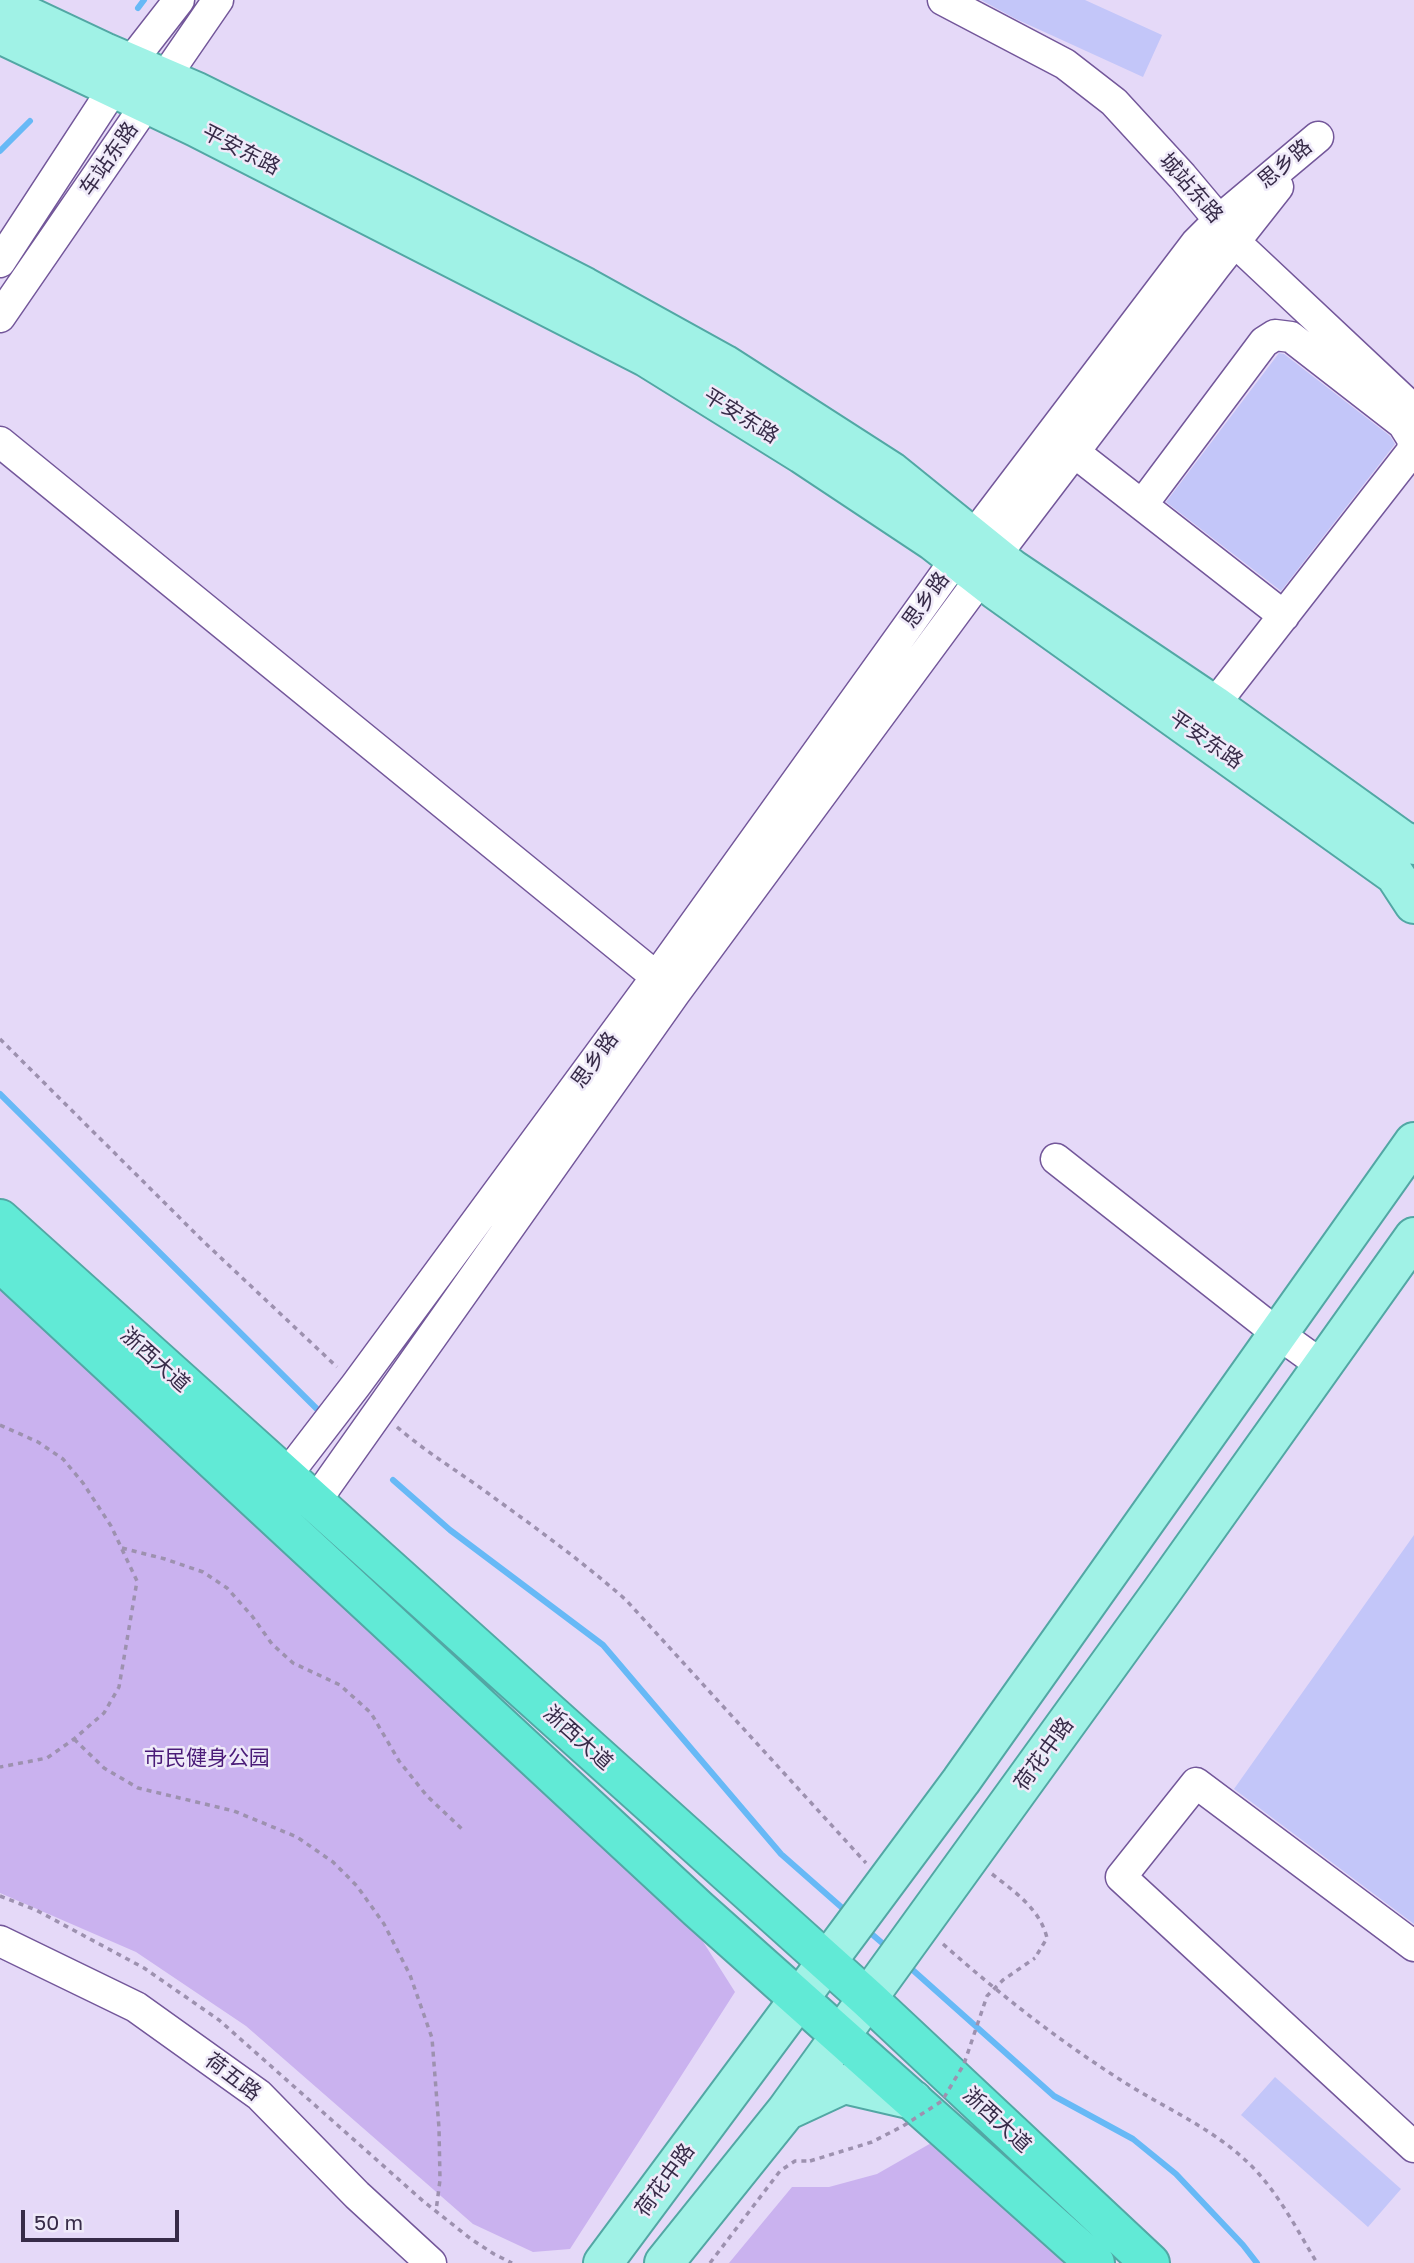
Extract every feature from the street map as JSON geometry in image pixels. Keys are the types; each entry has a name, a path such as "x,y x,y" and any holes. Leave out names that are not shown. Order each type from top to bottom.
{"highway":[{"name":"浙西大道","path":"0,1219 315,1502 876,1985 1150,2263"},
{"name":"浙西大道","path":"0,1262 698,1909 1095,2263"}],"main road":[{"name":"平安东路","path":"0,3 139,84"},
{"name":"平安东路","path":"0,34 139,84 221,104 549,269 724,364 892,472 977,558 1395,874 1414,904"},
{"name":"平安东路","path":"977,558 1012,569 1214,705 1402,840 1414,845"},
{"name":"荷花中路","path":"604,2259 961,1781 1414,1142"},
{"name":"荷花中路","path":"664,2263 786,2110 1414,1237"},
{"path":"786,2110 844,2084 913,2100"}],"street":[{"name":"车站东路","path":"0,317 139,84 179,0"},
{"name":"车站东路","path":"0,262 139,84 218,0"},
{"name":"城站东路","path":"943,0 1065,64 1104,94 1131,120 1227,230 1407,401"},
{"name":"思乡路","path":"286,1476 666,984 977,558 1074,452 1227,230"},
{"name":"思乡路","path":"977,558 1008,489 1196,243 1227,230"},
{"path":"1142,505 1264,342 1275,335 1291,337 1403,424 1413,440 1412,451 1214,705"},
{"path":"0,442 666,984"},
{"path":"1074,452 1284,616"},
{"name":"思乡路","path":"315,1502 380,1412 666,984"},
{"path":"1056,1159 1277,1334 1323,1366"},
{"path":"1414,1946 1196,1783 1121,1877 1414,2147"},
{"name":"荷五路","path":"0,1941 136,2007 259,2095 426,2263"}],"path":[{"path":"0,1039 203,1241 356,1385"},
{"path":"380,1412 418,1445 492,1496 626,1600 880,1888"},
{"path":"0,1425 38,1441 63,1459 83,1483 111,1526 137,1581 119,1687 104,1713 47,1758 0,1766"},
{"path":"121,1548 203,1572 227,1588 272,1644 293,1663 340,1685 371,1713 399,1761 427,1796 462,1829"},
{"path":"74,1739 104,1768 138,1788 234,1811 297,1837 333,1862 357,1886 384,1924 410,1975 432,2038 439,2128 440,2180 436,2211"},
{"path":"710,2263 780,2171 795,2161 810,2161 872,2142 904,2126 942,2101 964,2064 986,1996 1003,1980 1035,1958 1047,1938 1043,1924 1023,1898 983,1866"},
{"path":"918,1928 933,1936 1037,2022 1112,2075 1207,2130 1233,2149 1258,2172 1277,2196 1317,2263"}],"green space":[{"name":"市民健身公园","path":"0,1289 695,1929 735,1992 570,2249 533,2252 473,2224 246,2026 136,1952 0,1893"},
{"path":"933,2142 1064,2263 729,2263 792,2187 829,2187 877,2174"}],"building":[{"path":"981,0 1085,0 1162,35 1143,77 1016,19"},
{"path":"1279,353 1284,354 1390,436 1395,444 1281,591 1166,502"},
{"path":"1414,1535 1414,1924 1234,1789"},
{"path":"1275,2077 1401,2189 1368,2227 1241,2115"}],"waterway":[{"path":"138,8 144,0"},
{"path":"0,151 30,121"},
{"path":"0,1094 322,1414"},
{"path":"393,1480 450,1530 603,1645 781,1854 848,1913"},
{"path":"867,1930 888,1948"},
{"path":"906,1964 1054,2096 1133,2139 1176,2174 1257,2263"}]}
